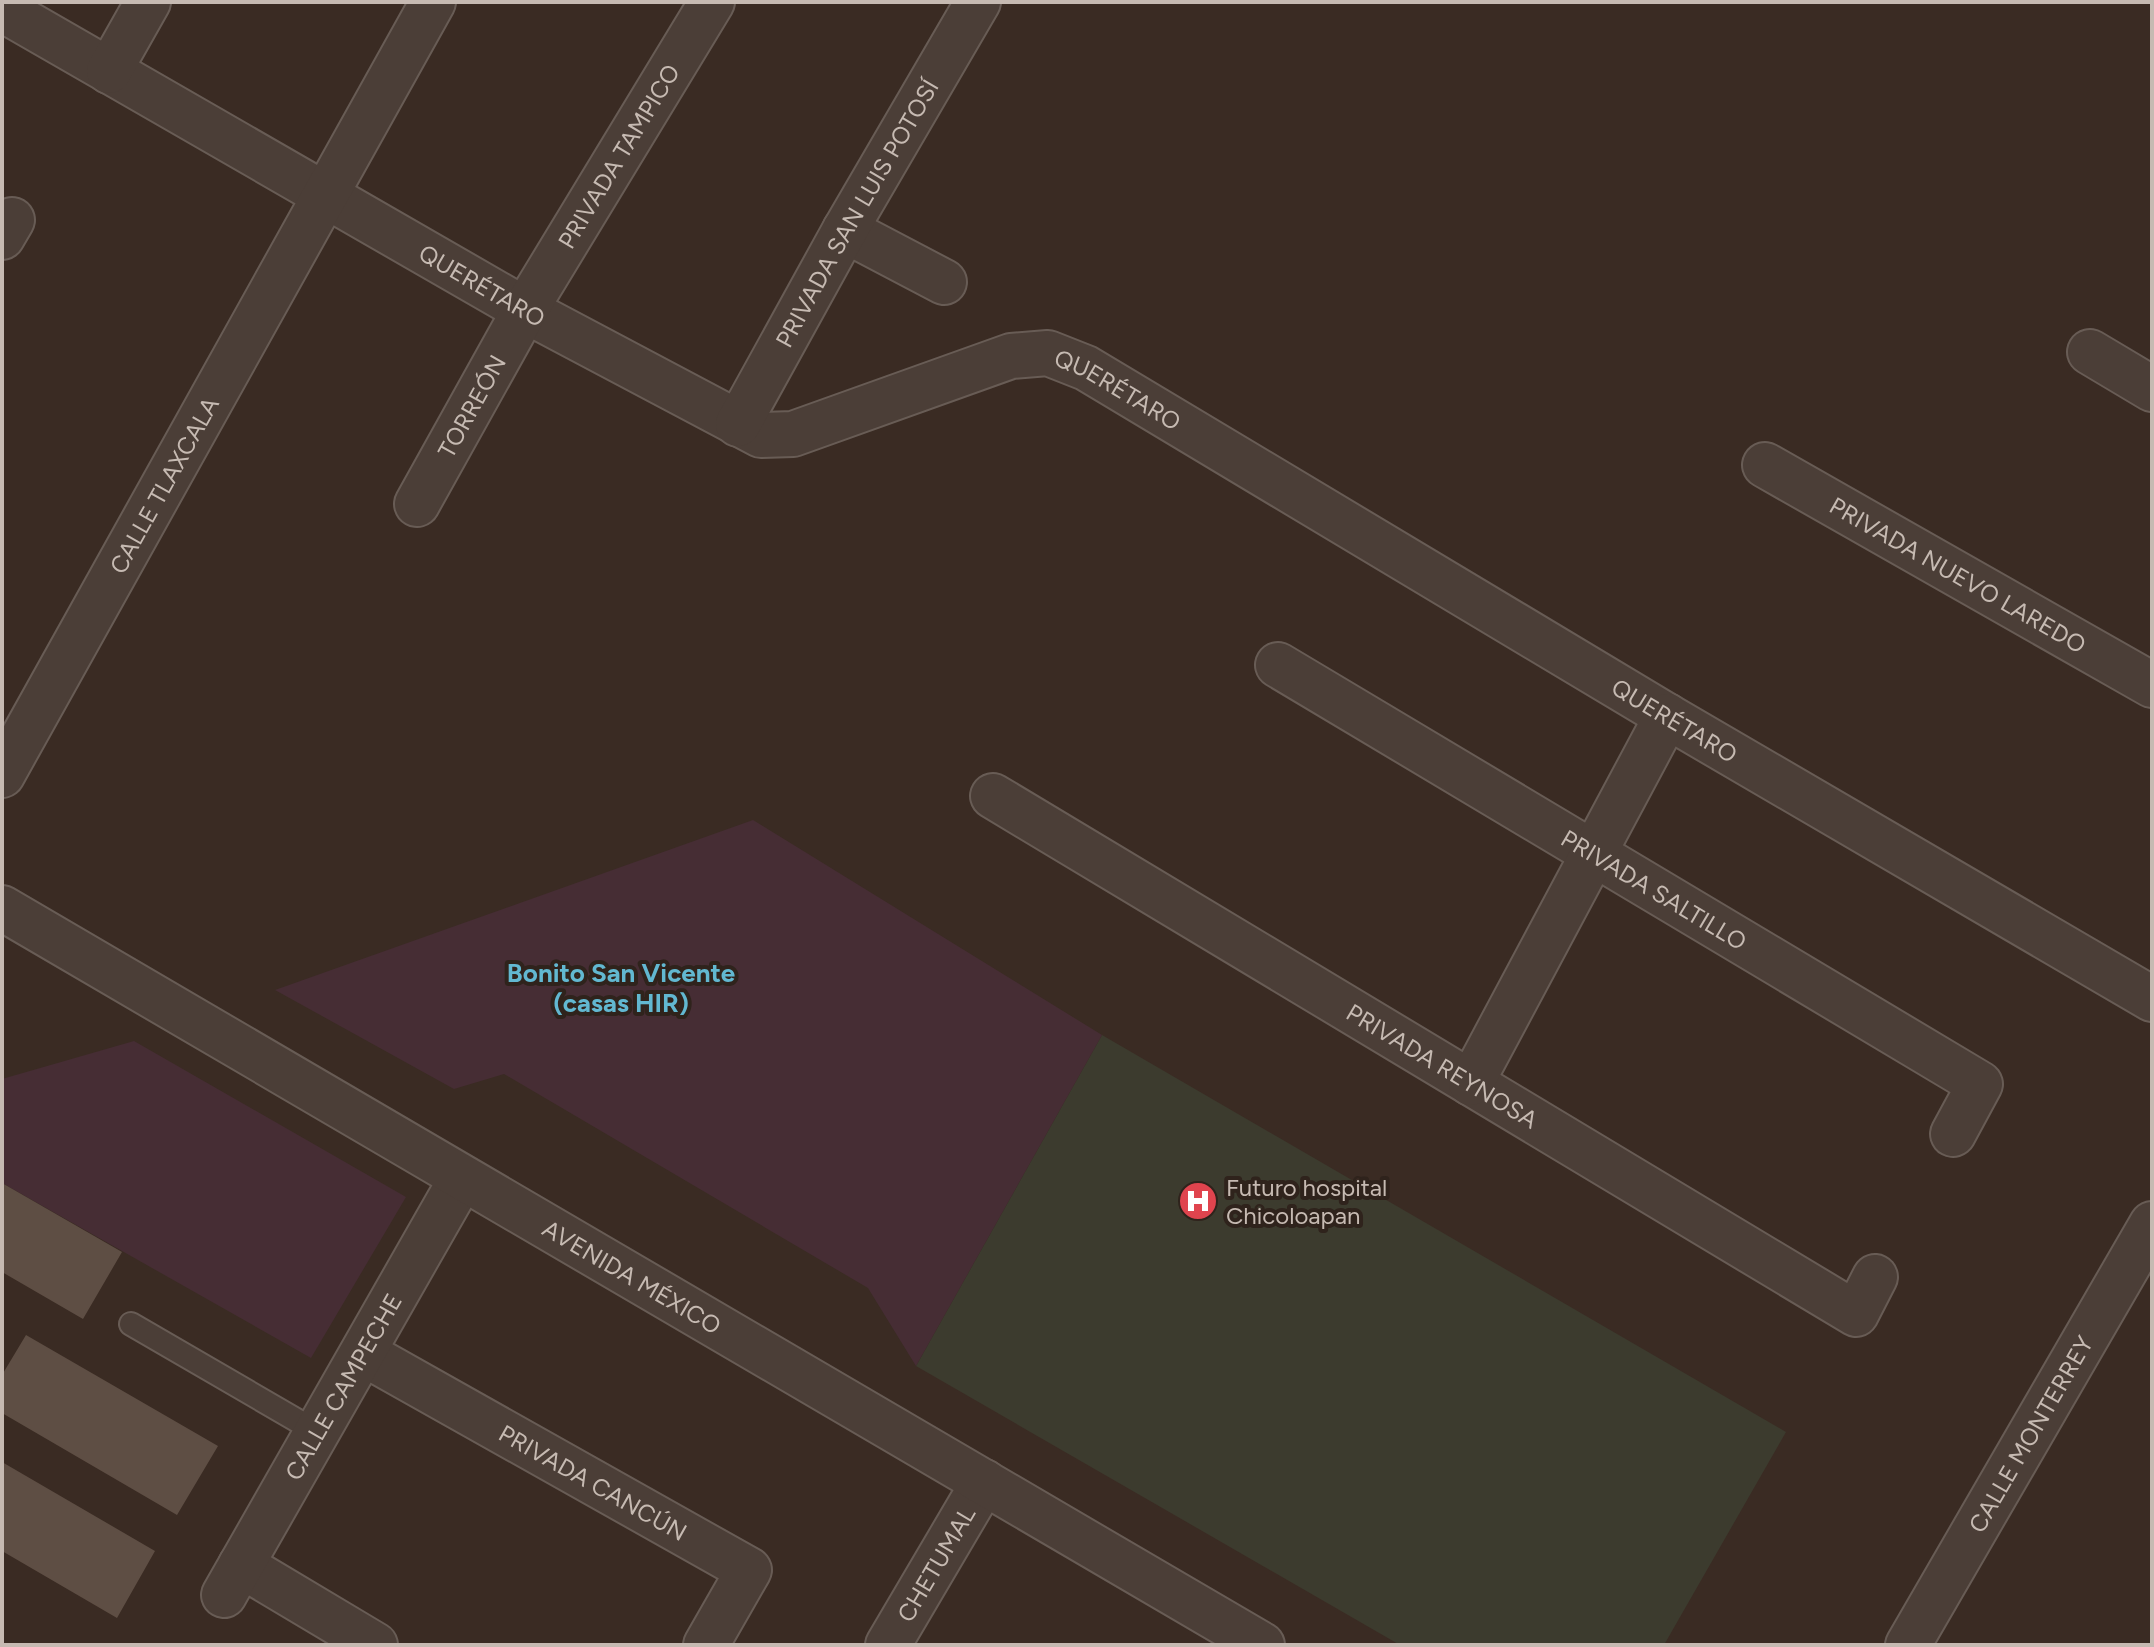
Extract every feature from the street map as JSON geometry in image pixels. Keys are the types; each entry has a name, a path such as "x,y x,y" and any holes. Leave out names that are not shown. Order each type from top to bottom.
{"street":[{"path":"109,71 148,2"},
{"name":"CALLE TLAXCALA","path":"2,775 433,2"},
{"name":"PRIVADA TAMPICO","path":"525,310 712,2"},
{"name":"PRIVADA SAN LUIS POTOSÍ","path":"738,424 845,230 978,2"},
{"name":"QUERÉTARO","path":"2,9 525,310 761,435 793,434 1011,356 1048,353 1086,368 1667,716 2152,999"},
{"path":"845,230 944,282"},
{"name":"TORREÓN","path":"417,504 525,310"},
{"path":"2090,352 2152,389"},
{"name":"PRIVADA NUEVO LAREDO","path":"1765,465 2152,685"},
{"name":"PRIVADA SALTILLO","path":"1278,665 1980,1084 1953,1134"},
{"path":"1471,1083 1667,716"},
{"name":"PRIVADA REYNOSA","path":"993,796 1856,1314 1875,1277"},
{"name":"AVENIDA MÉXICO","path":"2,908 1262,1645"},
{"name":"CALLE CAMPECHE","path":"375,1645 232,1580 462,1178"},
{"name":"CALLE MONTERREY","path":"1908,1645 2152,1224"},
{"name":"PRIVADA CANCÚN","path":"363,1353 749,1570 706,1645"},
{"name":"CHETUMAL","path":"888,1645 984,1482"}],"lane":[{"path":"131,1324 317,1432"}],"shaded area":[{"path":"753,820 1102,1035 916,1366 868,1288 504,1074 454,1089 275,990"},
{"name":"Futuro hospital Chicoloapan","path":"1102,1035 1786,1432 1664,1645 1400,1645 916,1366"},
{"path":"134,1041 406,1197 311,1358 2,1183 2,1079"}],"building":[{"path":"2,1183 122,1252 83,1319 2,1272"},
{"path":"26,1335 218,1446 177,1515 2,1413 2,1375"},
{"path":"2,1462 155,1551 117,1618 2,1551"}],"place":[{"name":"Futuro hospital Chicoloapan","path":"1198,1201"}],"district":[{"name":"Bonito San Vicente (casas HIR)","path":"621,988"}]}
